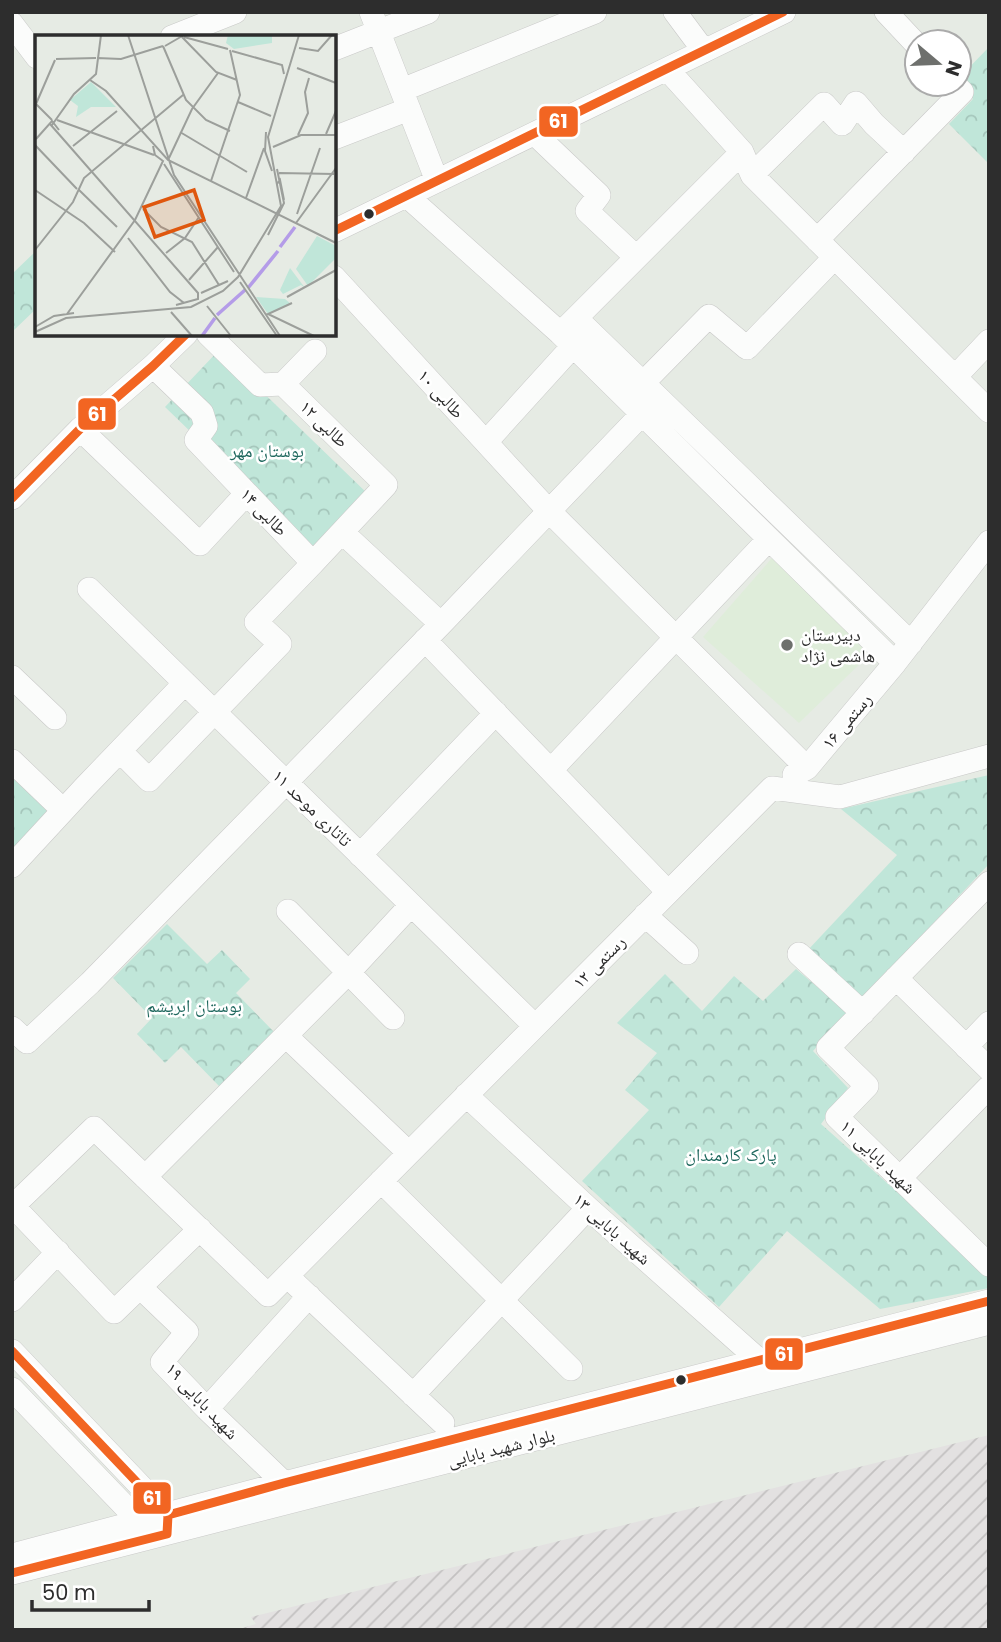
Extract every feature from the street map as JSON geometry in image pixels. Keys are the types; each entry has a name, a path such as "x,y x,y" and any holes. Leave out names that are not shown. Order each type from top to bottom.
{"street":[{"path":"177,35 235,12"},
{"path":"336,48 375,22 428,12"},
{"path":"336,137 405,99 595,12"},
{"path":"675,12 704,51"},
{"path":"336,231 784,12"},
{"path":"886,12 903,30"},
{"path":"375,22 438,181"},
{"path":"12,24 35,54"},
{"path":"667,69 742,152 752,175 989,411"},
{"path":"817,240 904,152 950,98"},
{"path":"752,175 824,104 842,124 856,103 904,152"},
{"path":"536,134 599,195 587,211 636,257"},
{"path":"486,442 570,332 636,257 742,152"},
{"path":"407,196 570,332 643,383 911,643"},
{"path":"643,383 709,316 747,348 834,258"},
{"name":"طالبی ۱۰","path":"336,279 549,511 807,768"},
{"path":"570,332 642,414 895,663"},
{"path":"12,498 80,429 185,336"},
{"name":"طالبی ۱۲","path":"210,336 260,384 283,384 386,485 343,533"},
{"path":"955,377 989,341"},
{"path":"283,384 315,351"},
{"name":"طالبی ۱۴","path":"153,366 202,413 206,426 196,440 313,563"},
{"path":"12,1028 27,1042 90,983 642,414"},
{"path":"80,429 200,544 246,494"},
{"path":"120,751 149,780 280,644 256,622 343,533 433,632 496,713 668,892"},
{"path":"551,770 769,538"},
{"name":"رستمی ۱۶","path":"772,788 807,768 895,663 989,542"},
{"name":"تاتاری موحد ۱۱","path":"89,589 535,1026"},
{"path":"12,677 55,718"},
{"path":"12,866 185,683"},
{"path":"360,855 496,713"},
{"path":"772,788 840,797 989,755"},
{"path":"12,761 63,810"},
{"name":"رستمی ۱۲","path":"200,1229 268,1295 772,788"},
{"path":"799,954 863,1013 989,883"},
{"path":"145,1177 349,972 411,905"},
{"path":"288,911 393,1018"},
{"path":"645,915 687,953"},
{"path":"896,978 989,1069"},
{"name":"شهید بابایی ۱۱","path":"863,1013 828,1048 867,1086 837,1117 989,1265"},
{"path":"966,1047 989,1024"},
{"path":"286,1036 409,1153"},
{"path":"900,1178 989,1087"},
{"name":"شهید بابایی ۱۳","path":"466,1095 760,1361"},
{"path":"94,1128 200,1229 114,1312 13,1206 94,1128"},
{"path":"381,1181 571,1369"},
{"path":"413,1395 588,1208"},
{"path":"12,1300 58,1252"},
{"path":"287,1276 443,1423"},
{"name":"شهید بابایی ۱۹","path":"140,1287 187,1332 162,1362 284,1483"},
{"path":"207,1409 309,1296"},
{"name":"بلوار شهید بابایی","path":"12,1573 284,1483 989,1301"},
{"name":"بلوار شهید بابایی","path":"12,1555 156,1527 989,1323"},
{"path":"12,1350 156,1527"},
{"path":"12,1389 156,1527"}],"shaded area":[{"name":"دبیرستان هاشمی نژاد","path":"772,558 870,654 799,723 703,637"},
{"path":"989,1435 989,1630 236,1630 256,1624 251,1617"}],"green space":[{"path":"989,47 989,164 949,124 973,99 973,64"},
{"path":"35,252 35,310 12,332 12,274"},
{"name":"بوستان مهر","path":"219,350 370,496 316,553 165,407"},
{"path":"12,772 59,817 12,863"},
{"path":"989,775 989,864 862,999 807,951 897,855 841,809"},
{"name":"بوستان ابریشم","path":"167,924 207,964 222,950 250,979 236,993 275,1033 220,1087 181,1047 165,1063 137,1034 152,1018 113,978"},
{"name":"پارک کارمندان","path":"796,969 848,1013 813,1051 848,1088 821,1124 989,1274 989,1288 880,1309 787,1231 719,1307 582,1181 649,1110 625,1090 657,1053 617,1023 665,974 702,1011 734,976 763,1001"}],"transit line":[{"name":"61","path":"336,230 783,12"},
{"name":"61","path":"12,498 80,429 184,336"},
{"name":"61","path":"168,1515 989,1301"},
{"name":"61","path":"12,1351 168,1515 167,1534 12,1573"}],"place":[{"name":"دبیرستان هاشمی نژاد","path":"787,645"}]}
